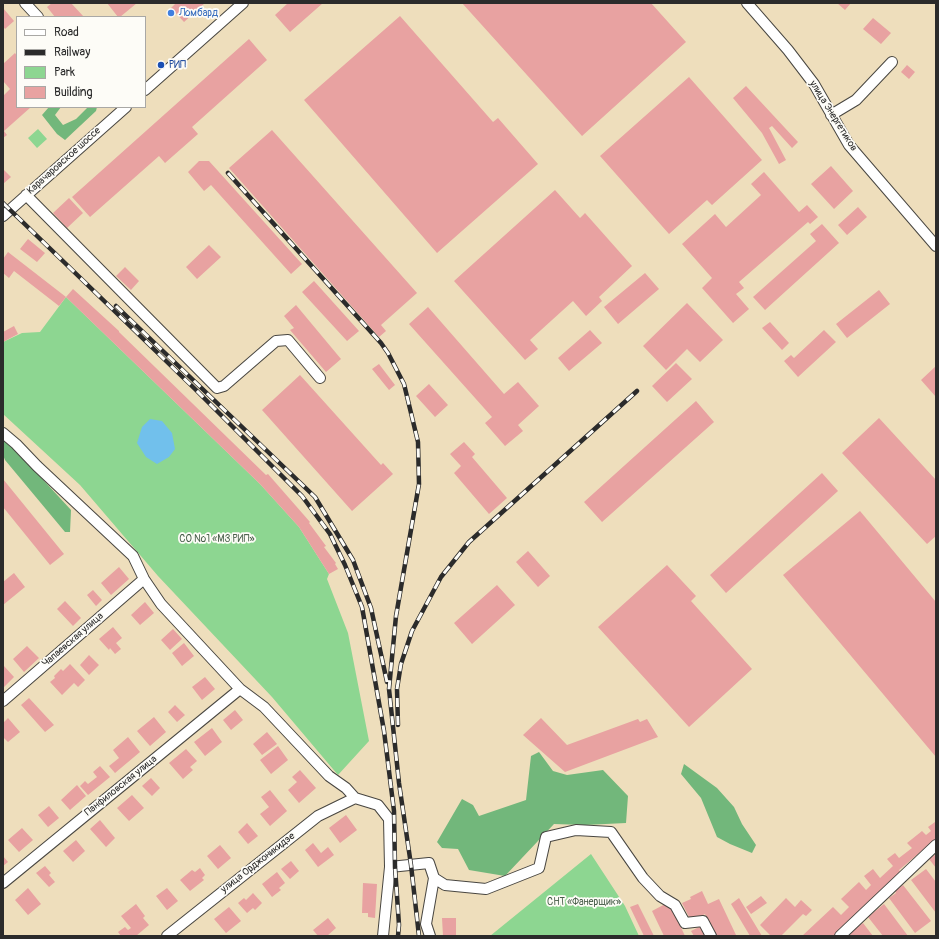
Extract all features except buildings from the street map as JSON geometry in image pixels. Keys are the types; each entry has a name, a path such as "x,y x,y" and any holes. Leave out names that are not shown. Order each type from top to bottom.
{"street":[{"path":"25,3 37,16"},
{"path":"146,89 243,3"},
{"name":"улица Энергетиков","path":"747,3 788,50 814,84 849,144 936,246"},
{"path":"831,115 856,100 892,62"},
{"name":"Карачаровское шоссе","path":"3,216 122,108"},
{"path":"26,195 217,388 224,386 276,341 288,340 320,378"},
{"path":"3,433 133,556 144,579 161,604 240,689 264,707 329,776 346,788 355,798 378,805 389,819 390,868 383,936"},
{"name":"Чапаевская улица","path":"3,701 144,579"},
{"name":"Панфиловская улица","path":"3,883 240,689"},
{"name":"улица Орджоникидзе","path":"167,936 318,816 355,798"},
{"path":"434,878 445,885 486,889 539,868 546,837 576,830 611,832 643,878 660,896 675,905 685,923 703,921 711,936"},
{"path":"840,936 936,845"},
{"path":"390,868 429,863 434,878 426,924 430,936"}],"green space":[{"path":"48,108 60,108 55,115 63,125 76,119 87,108 97,108 96,111 65,140 57,134 42,115"},
{"path":"38,129 47,139 37,148 28,138"},
{"name":"СО №1 «МЗ РИП»","path":"66,297 260,484 299,527 329,574 327,579 348,633 369,741 338,775 272,697 158,576 80,485 3,414 3,342 22,333 40,332"},
{"path":"3,438 71,510 70,532 65,532 5,460 3,455"},
{"path":"539,752 553,771 567,775 603,770 628,796 626,823 585,825 554,824 505,876 469,870 458,849 442,848 437,842 462,799 473,805 479,816 526,800 531,756"},
{"path":"684,764 717,788 734,807 742,824 756,845 752,853 717,837 701,798 681,774"},
{"name":"СНТ «Фанерщик»","path":"591,854 625,906 639,936 490,936"}],"water":[{"path":"150,419 162,421 172,433 175,449 169,457 157,464 146,457 137,443 142,427"}],"railway":[{"path":"228,173 381,343 388,353 404,384 418,442 419,484 396,616 389,689 399,783 411,865 419,936"},
{"path":"3,203 195,389 302,496 330,534 345,565 362,607 384,731 394,811 395,867 399,925 398,936"},
{"path":"116,306 315,497 353,560 371,608 387,682"},
{"path":"398,725 397,689 401,664 412,631 441,577 469,542 637,391"}],"place":[{"name":"Ломбард","path":"171,13"},
{"name":"РИП","path":"161,65"}]}
